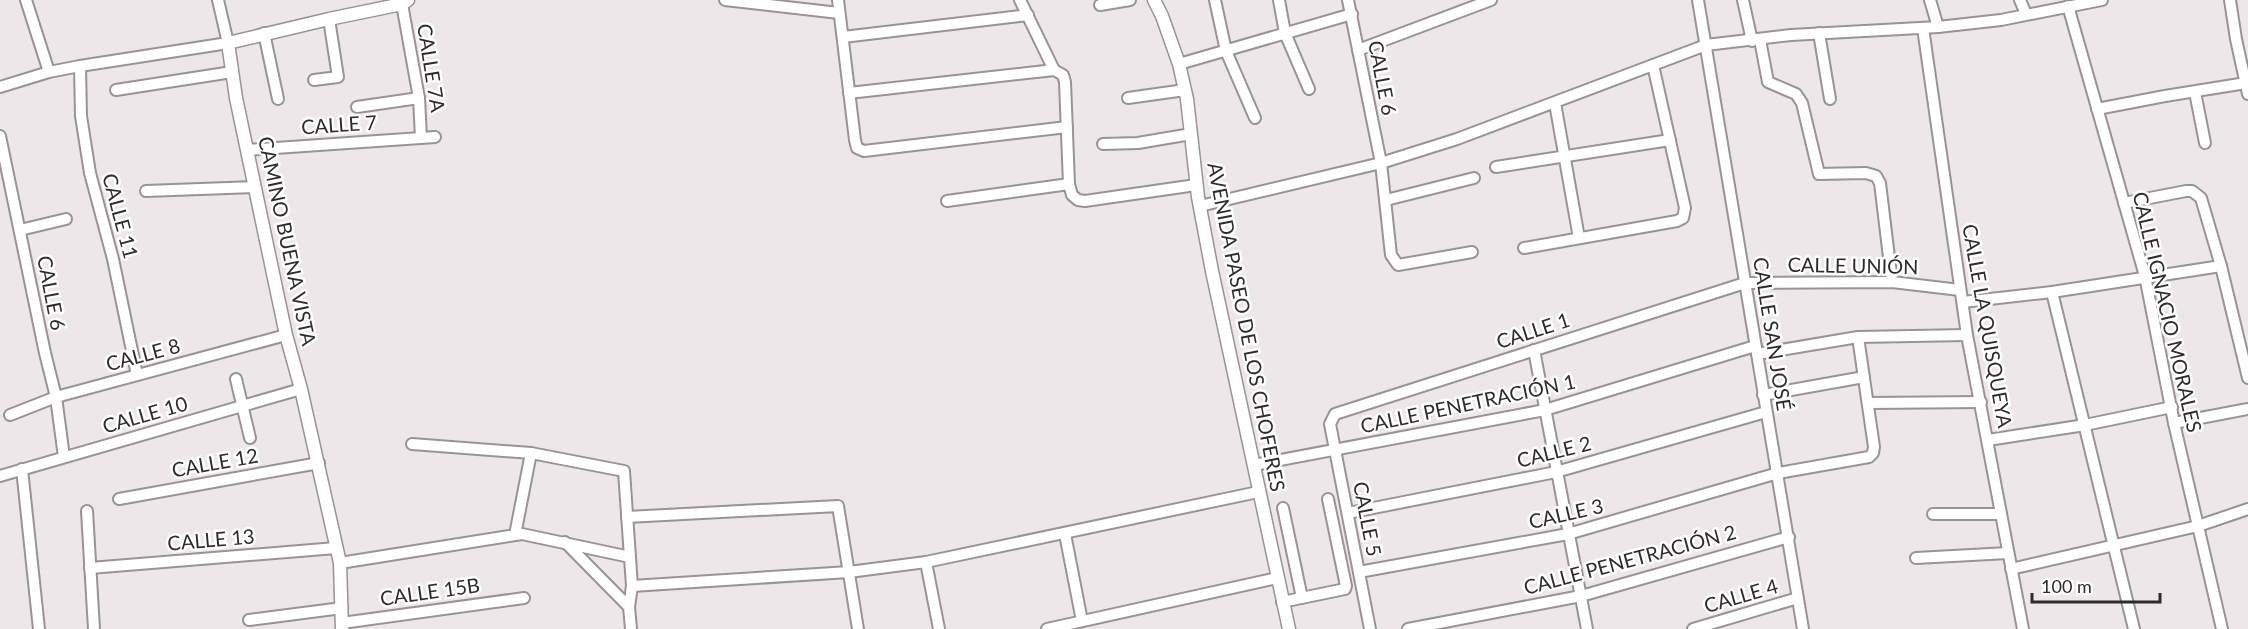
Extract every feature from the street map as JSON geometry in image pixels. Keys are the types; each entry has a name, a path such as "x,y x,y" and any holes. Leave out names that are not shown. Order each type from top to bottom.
{"street":[{"path":"26,0 49,72"},
{"path":"218,0 228,43"},
{"path":"724,0 782,3 839,12"},
{"path":"838,0 855,140 857,147 864,151 1067,127"},
{"path":"1020,0 1054,70"},
{"path":"1100,4 1130,0"},
{"name":"AVENIDA PASEO DE LOS CHOFERES","path":"1155,0 1179,64 1185,90 1200,206 1276,578 1289,629"},
{"path":"1215,0 1226,51 1254,118"},
{"path":"1279,0 1285,33 1310,90"},
{"name":"CALLE 6","path":"1348,0 1381,163 1391,255 1398,265 1472,252"},
{"path":"1358,50 1491,0"},
{"path":"1698,0 1706,45"},
{"path":"1743,0 1768,82 1796,94 1802,103 1819,174 1866,173 1876,177 1880,183 1892,282"},
{"path":"1930,0 1938,27"},
{"path":"2020,0 2026,14"},
{"path":"1200,206 1381,163 1457,139 1706,45 1819,33 1938,27 2001,20 2102,0"},
{"path":"2097,110 2165,96 2247,88 2230,0"},
{"path":"0,87 49,72 228,43 405,2"},
{"name":"CALLE 7A","path":"405,2 419,98 421,138"},
{"name":"CALLE IGNACIO MORALES","path":"2068,6 2145,276 2174,423 2222,629"},
{"path":"1179,64 1352,14"},
{"path":"843,38 1028,15"},
{"path":"314,80 338,77 329,19"},
{"name":"CALLE LA QUISQUEYA","path":"1923,28 1967,335 2023,629"},
{"path":"264,33 278,99"},
{"path":"1819,33 1830,99"},
{"name":"CAMINO BUENA VISTA","path":"228,43 247,150 286,336 319,463 340,563 342,626"},
{"name":"CALLE SAN JOSÉ","path":"1706,45 1803,629"},
{"path":"1524,248 1677,221 1683,218 1685,208 1653,65"},
{"name":"CALLE 11","path":"80,66 81,116 90,173 113,259 137,375"},
{"path":"849,93 1054,70 1063,75 1065,82 1069,184 1072,195 1078,200 1085,201 1196,185"},
{"path":"116,90 232,72"},
{"path":"1128,98 1185,90"},
{"path":"2196,93 2205,143"},
{"path":"357,106 419,98"},
{"path":"1555,103 1579,238"},
{"path":"1103,144 1138,143 1191,134"},
{"name":"CALLE 6","path":"0,136 56,397 64,457"},
{"name":"CALLE 7","path":"247,150 435,136"},
{"path":"1496,167 1670,140"},
{"path":"1386,200 1474,178"},
{"path":"947,201 1069,184"},
{"path":"146,191 255,187"},
{"path":"2124,203 2186,191 2198,194 2203,203 2248,378"},
{"path":"20,231 66,219"},
{"path":"1963,302 2052,292 2220,266"},
{"name":"CALLE UNIÓN","path":"1745,283 1892,282 1960,290"},
{"name":"CALLE 1","path":"1332,416 1338,412 1745,283"},
{"path":"2052,292 2134,629"},
{"name":"CALLE PENETRACIÓN 1","path":"1254,465 1545,410 1756,350 1857,337 1967,335"},
{"name":"CALLE 8","path":"10,415 56,397 286,336"},
{"path":"1857,337 1868,404 1981,402"},
{"path":"1534,350 1587,629"},
{"path":"1763,395 1864,377"},
{"path":"236,379 250,438"},
{"name":"CALLE 10","path":"0,476 301,388"},
{"name":"CALLE 3","path":"1359,572 1568,534 1778,472 1869,457 1874,447 1868,404"},
{"path":"1988,440 2085,425 2172,407"},
{"path":"2174,423 2248,409"},
{"name":"CALLE 2","path":"1348,513 1556,472 1766,412"},
{"name":"CALLE 5","path":"1332,416 1330,424 1370,629"},
{"path":"412,444 531,453 624,471 632,586 629,607 631,629"},
{"path":"515,535 531,453"},
{"name":"CALLE 12","path":"119,499 319,463"},
{"path":"22,470 39,629"},
{"path":"632,586 849,572 926,562 1258,492"},
{"path":"1282,602 1342,591 1346,586 1328,499"},
{"path":"627,517 838,506 858,629"},
{"path":"1283,508 1302,598"},
{"path":"2011,569 2198,526 2248,509"},
{"path":"87,511 94,629"},
{"path":"1933,514 2001,514"},
{"path":"340,563 522,534 630,558"},
{"path":"1065,534 1082,621"},
{"name":"CALLE PENETRACIÓN 2","path":"1408,629 1581,596 1789,537"},
{"path":"565,543 629,607"},
{"name":"CALLE 13","path":"90,568 336,548"},
{"path":"1916,558 2008,553"},
{"path":"926,562 939,629"},
{"path":"1047,629 1276,578"},
{"name":"CALLE 15B","path":"342,626 524,598"},
{"name":"CALLE 4","path":"1694,629 1798,598"},
{"path":"249,620 342,608"}]}
